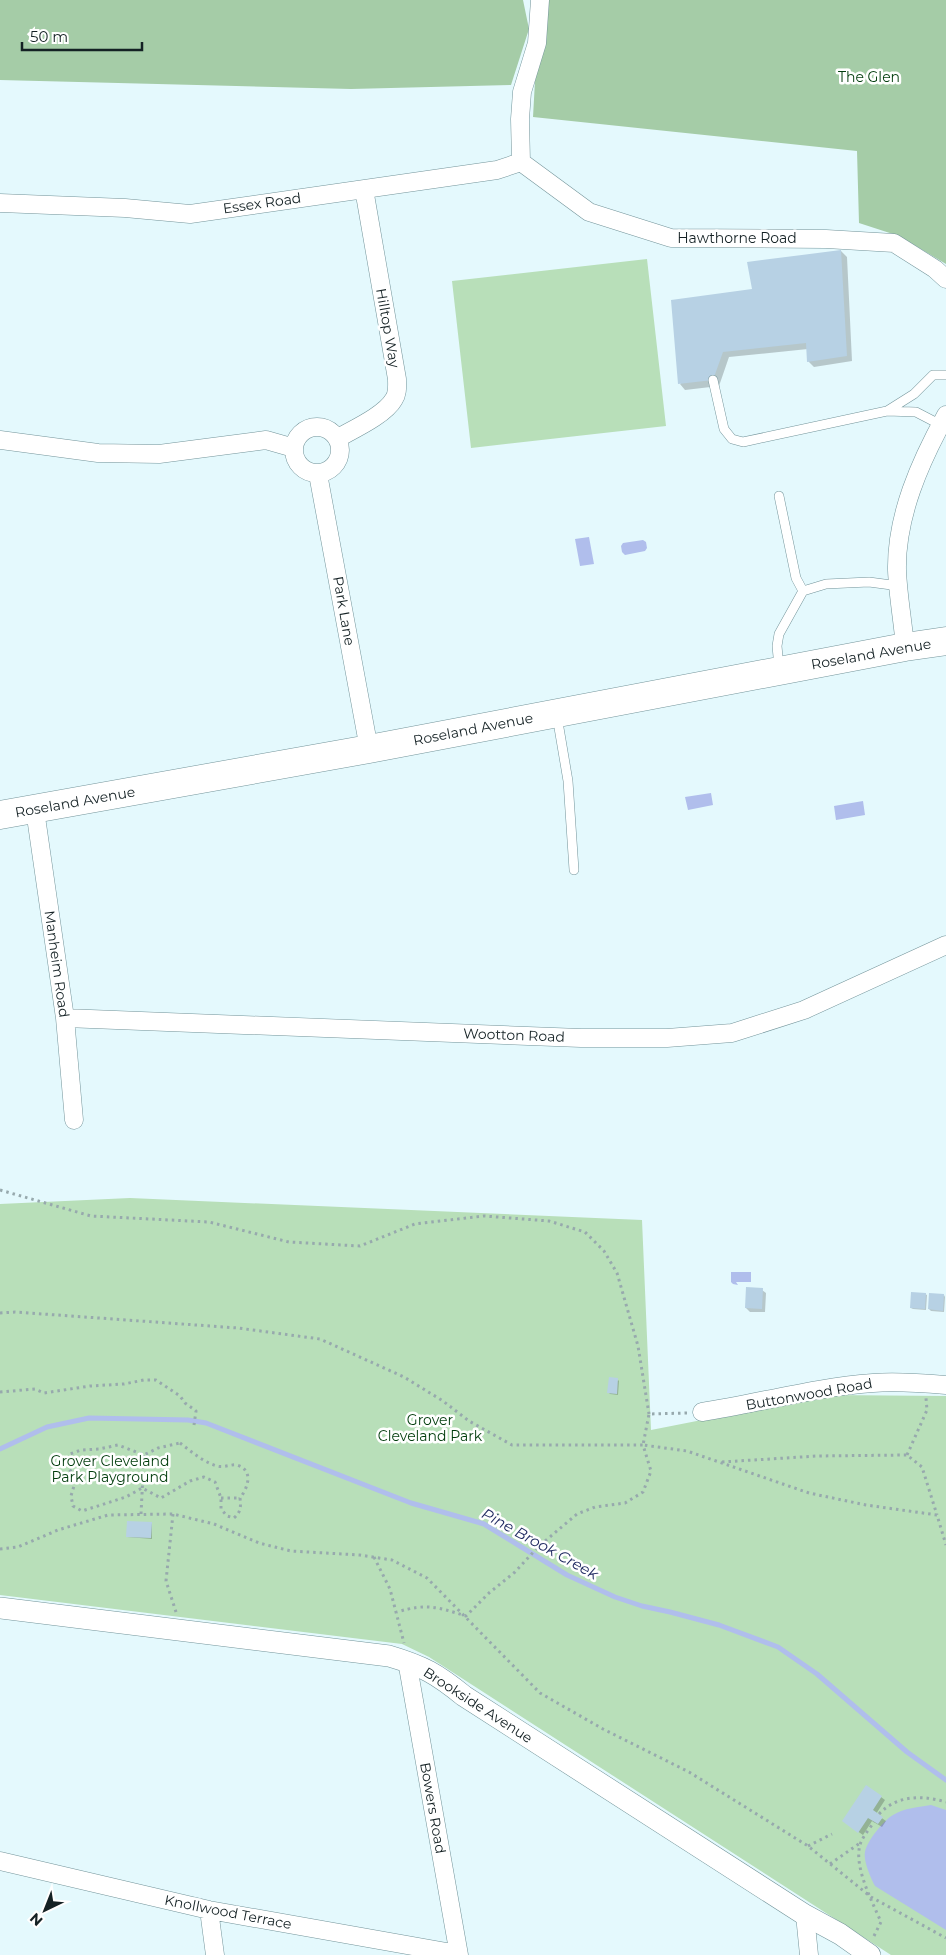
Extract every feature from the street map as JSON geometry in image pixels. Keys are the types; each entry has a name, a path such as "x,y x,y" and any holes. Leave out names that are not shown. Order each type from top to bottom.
{"main road":[{"name":"Roseland Avenue","path":"0,815 369,749 905,647 942,645"}],"street":[{"path":"521,162 520,119 522,92 537,43 540,0"},
{"name":"Essex Road","path":"0,203 125,208 190,214 497,170 521,162"},
{"name":"Hawthorne Road","path":"521,162 589,212 671,238 826,239 894,243 946,278"},
{"name":"Hilltop Way","path":"338,438 389,406 395,399 398,389 398,379 364,188"},
{"path":"905,647 899,586 898,544 907,504 928,449 943,420"},
{"path":"312,427 322,427 331,431 338,438 341,448 340,457 335,466 327,472 318,474 308,472 300,466 295,458 294,448 297,439 303,431 312,427"},
{"path":"0,440 98,453 159,454 266,440 294,448"},
{"name":"Park Lane","path":"318,474 369,749"},
{"name":"Manheim Road","path":"35,810 65,1018 74,1120"},
{"name":"Wootton Road","path":"65,1018 580,1038 667,1038 732,1033 804,1010 946,945"},
{"name":"Buttonwood Road","path":"702,1412 875,1382 946,1385"},
{"name":"Brookside Avenue","path":"0,1608 389,1656 406,1652 464,1696 805,1914 840,1934 868,1954"},
{"name":"Bowers Road","path":"406,1652 458,1954"},
{"name":"Knollwood Terrace","path":"0,1861 209,1910 458,1954"},
{"path":"209,1910 214,1955"},
{"path":"805,1914 808,1955"}],"lane":[{"path":"887,411 914,394 933,375 946,375"},
{"path":"714,380 724,429 732,439 743,442 887,411 916,412 943,420"},
{"path":"779,496 796,578 804,592"},
{"path":"779,671 777,646 779,634 795,603 804,592 834,583 869,582 899,586"},
{"path":"557,713 568,781 574,870"}],"path":[{"path":"0,1190 91,1216 209,1222 289,1242 360,1246 415,1224 484,1216 549,1221 585,1232 604,1251 617,1273 638,1346 649,1414 643,1445 650,1471 643,1492 625,1503 595,1507 577,1514 538,1547 521,1566 466,1616"},
{"path":"0,1313 15,1312 238,1328 320,1339 404,1377 443,1400 469,1421 512,1445 643,1445 687,1451 809,1493 866,1505 937,1515"},
{"path":"0,1392 35,1389 44,1394 90,1386 156,1380 180,1396 184,1403 196,1411 194,1425"},
{"path":"907,1455 927,1410 926,1384"},
{"path":"649,1414 702,1412"},
{"path":"180,1443 202,1459 219,1467 237,1465 246,1471 249,1481 245,1492 240,1498 240,1513 234,1518 227,1516 220,1508 221,1498 215,1482 204,1477 190,1481 161,1498 142,1488 126,1497 82,1510 73,1506 71,1496 76,1480 68,1467 70,1454 81,1450 118,1445 144,1455 158,1448 180,1443"},
{"path":"141,1514 144,1455"},
{"path":"719,1462 817,1456 907,1455 922,1467 946,1545"},
{"path":"221,1498 240,1498"},
{"path":"173,1514 166,1581 175,1609"},
{"path":"0,1549 18,1547 58,1530 108,1515 173,1514 214,1524 259,1543 291,1551 392,1560 427,1578 540,1693 603,1729 689,1772 808,1846 872,1897 946,1938"},
{"path":"374,1557 390,1589 406,1652"},
{"path":"397,1612 417,1606 438,1607 466,1616"},
{"path":"879,1814 888,1805 908,1798 935,1799 946,1802"},
{"path":"830,1864 860,1843 874,1822"},
{"path":"808,1846 832,1834"},
{"path":"860,1843 860,1871 865,1887 872,1897 880,1922 868,1954"}],"green space":[{"path":"0,0 523,0 529,29 511,85 351,89 0,80"},
{"name":"The Glen","path":"548,0 946,0 946,264 899,236 859,223 857,151 533,117 535,81"},
{"path":"647,259 666,426 471,448 452,281"},
{"name":"Grover Cleveland Park","path":"130,1198 642,1220 651,1430 829,1395 946,1396 946,1955 891,1955 429,1657 402,1644 0,1595 0,1204"}],"water":[{"path":"589,537 594,564 580,566 575,539"},
{"path":"643,540 646,542 647,548 645,551 625,555 622,552 621,546 623,543"},
{"path":"711,793 713,805 688,810 685,797"},
{"path":"863,801 865,815 836,820 834,806"},
{"path":"731,1272 751,1272 751,1282 736,1282 738,1285 733,1284 731,1282"},
{"path":"931,1805 946,1810 946,1930 875,1886 865,1860 866,1847 889,1818 907,1809"}],"building":[{"path":"841,250 847,356 807,362 806,343 723,352 713,380 678,384 671,300 752,289 747,262"},
{"path":"746,1287 763,1288 762,1309 745,1308"},
{"path":"911,1292 926,1293 925,1309 910,1308"},
{"path":"929,1293 944,1294 943,1311 928,1309"},
{"path":"609,1377 618,1378 617,1394 607,1393"},
{"path":"127,1521 152,1522 151,1538 126,1537"},
{"path":"866,1785 882,1796 873,1810 883,1817 878,1824 868,1818 858,1833 842,1821"}],"waterway":[{"name":"Pine Brook Creek","path":"0,1449 47,1427 89,1418 188,1420 206,1423 411,1503 484,1524 567,1575 615,1597 642,1606 719,1625 778,1647 817,1674 907,1752 946,1780"}],"park label":[{"name":"Grover Cleveland Park Playground","path":"110,1469"}]}
